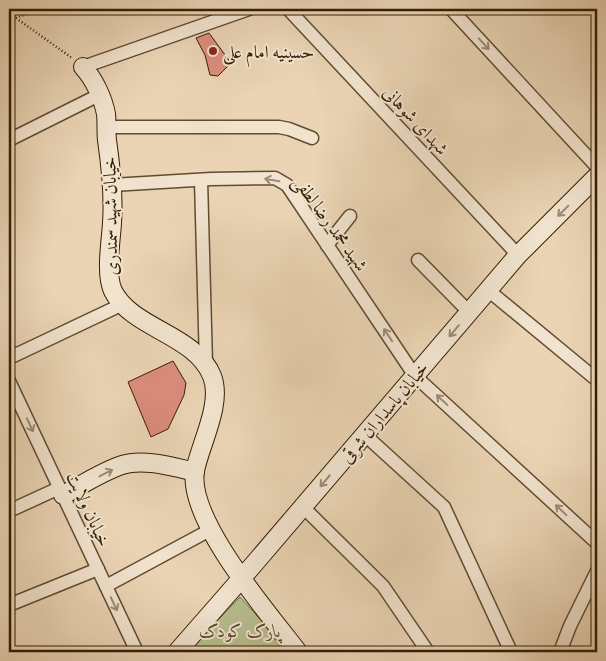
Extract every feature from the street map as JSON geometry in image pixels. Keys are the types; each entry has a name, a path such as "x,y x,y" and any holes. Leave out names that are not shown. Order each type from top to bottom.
{"street":[{"path":"83,66 249,9"},
{"name":"شهدای شوهانی","path":"288,9 518,255"},
{"path":"451,9 597,167"},
{"name":"خیابان شهید سمندری","path":"83,66 89,73 106,112 113,205 109,261 113,290 123,304 154,327 191,348 206,364 212,378 214,394 211,420 195,472 196,493 210,530 242,578 298,652"},
{"path":"9,140 99,95"},
{"path":"107,127 279,127 312,138"},
{"name":"خیابان پاسداران شرقی","path":"177,652 518,255 597,176"},
{"name":"شهید محمد رضا لطفی","path":"112,185 275,178 287,185 415,376 597,543"},
{"path":"201,180 206,364"},
{"path":"327,245 350,216"},
{"path":"418,260 469,312"},
{"path":"488,290 597,380"},
{"path":"9,358 123,304"},
{"name":"خیابان ولایت","path":"9,382 12,397 61,492 137,652"},
{"path":"365,435 444,507 511,652"},
{"path":"9,511 61,492 124,464 168,466 195,472"},
{"path":"303,507 383,586 428,652"},
{"path":"106,586 210,530"},
{"path":"9,606 98,569"},
{"path":"560,652 570,626 597,572"}],"path":[{"path":"9,20 42,9"},
{"path":"16,18 83,66"}],"green space":[{"name":"پارک کودک","path":"240,597 262,621 284,652 187,652"}],"building":[{"name":"حسینیه امام علی","path":"209,33 231,63 218,76 210,75 205,55 196,38"},
{"path":"173,361 186,383 184,395 168,429 151,437 128,382"}],"place":[{"name":"حسینیه امام علی","path":"213,51"}]}
